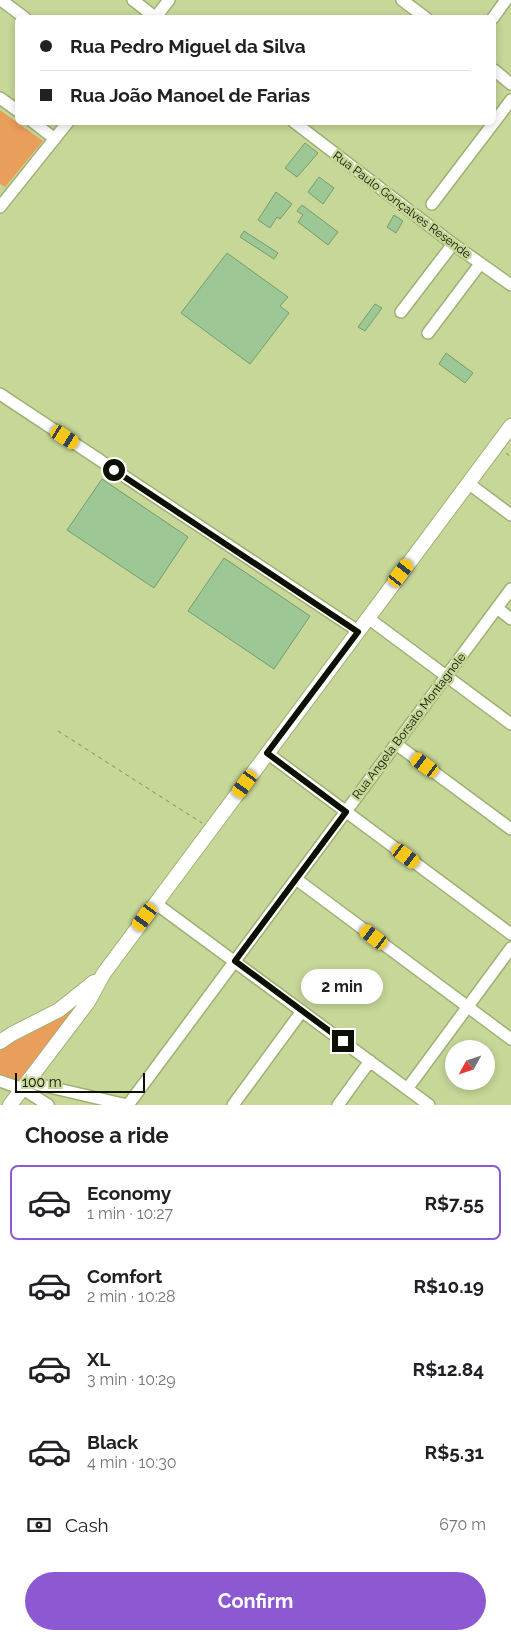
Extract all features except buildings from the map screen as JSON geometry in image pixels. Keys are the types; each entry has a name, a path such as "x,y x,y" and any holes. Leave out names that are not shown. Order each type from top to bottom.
{"main road":[{"path":"10,1105 88,1002 104,973 511,426"},
{"path":"0,1042 76,999 104,973"}],"street":[{"path":"1,0 21,15"},
{"path":"133,0 152,15"},
{"path":"157,15 169,0"},
{"path":"402,0 422,15"},
{"path":"495,15 506,0"},
{"path":"496,72 511,84"},
{"path":"0,98 15,109"},
{"path":"496,120 511,100"},
{"path":"37,125 55,139"},
{"path":"2,202 66,125"},
{"name":"Rua Paulo Gonçalves Resende","path":"298,125 480,264 511,285"},
{"path":"432,204 492,125"},
{"path":"401,312 454,244"},
{"path":"428,332 480,264"},
{"path":"0,394 358,632"},
{"path":"468,483 511,515"},
{"name":"Rua Angela Borsato Montagnole","path":"127,1105 511,589"},
{"path":"496,608 511,619"},
{"path":"368,618 511,724"},
{"path":"396,744 511,829"},
{"path":"267,753 511,934"},
{"path":"296,879 511,1039"},
{"path":"156,903 429,1105"},
{"path":"407,1088 511,948"},
{"path":"233,1105 302,1012"},
{"path":"338,1105 370,1061"},
{"path":"0,1081 127,1105"},
{"path":"25,1086 48,1105"}],"path":[{"path":"58,731 211,829"}],"shaded area":[{"path":"0,110 15,121 15,125 21,125 43,141 5,187 0,184"},
{"path":"76,1007 21,1084 0,1077 0,1051 9,1042"}],"route":[{"path":"114,470 358,632 267,753 346,812 235,961 343,1041"}]}
